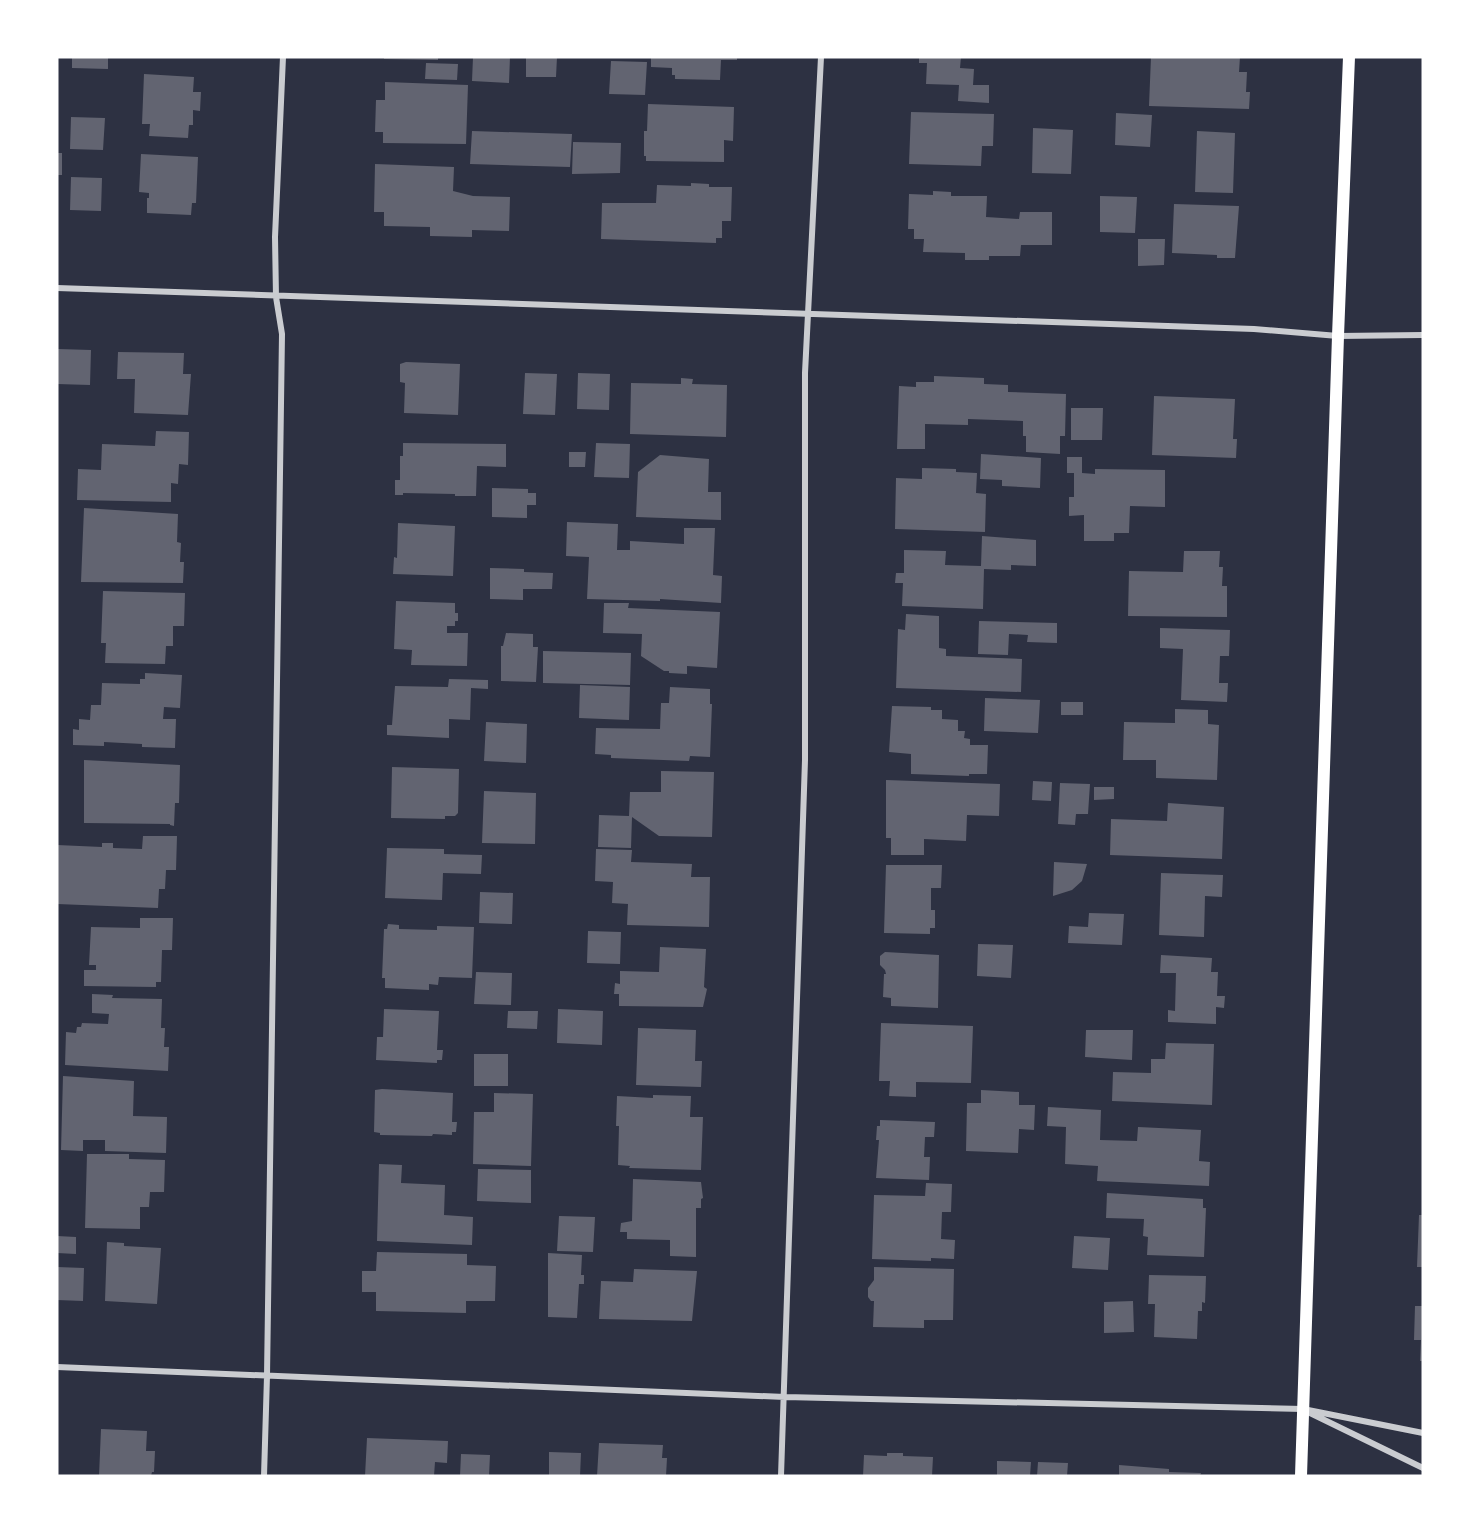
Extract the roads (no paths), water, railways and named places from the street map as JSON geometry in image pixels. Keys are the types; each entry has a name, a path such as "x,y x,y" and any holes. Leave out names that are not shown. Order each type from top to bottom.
{"main road":[{"path":"1301,1476 1349,57"}],"street":[{"path":"264,1476 282,334 276,297 275,237 283,57"},
{"path":"781,1476 805,760 805,373 821,57"},
{"path":"57,288 1254,329 1338,336 1423,336"},
{"path":"57,1367 785,1396 1303,1409 1423,1433"},
{"path":"1303,1409 1423,1468"}]}
